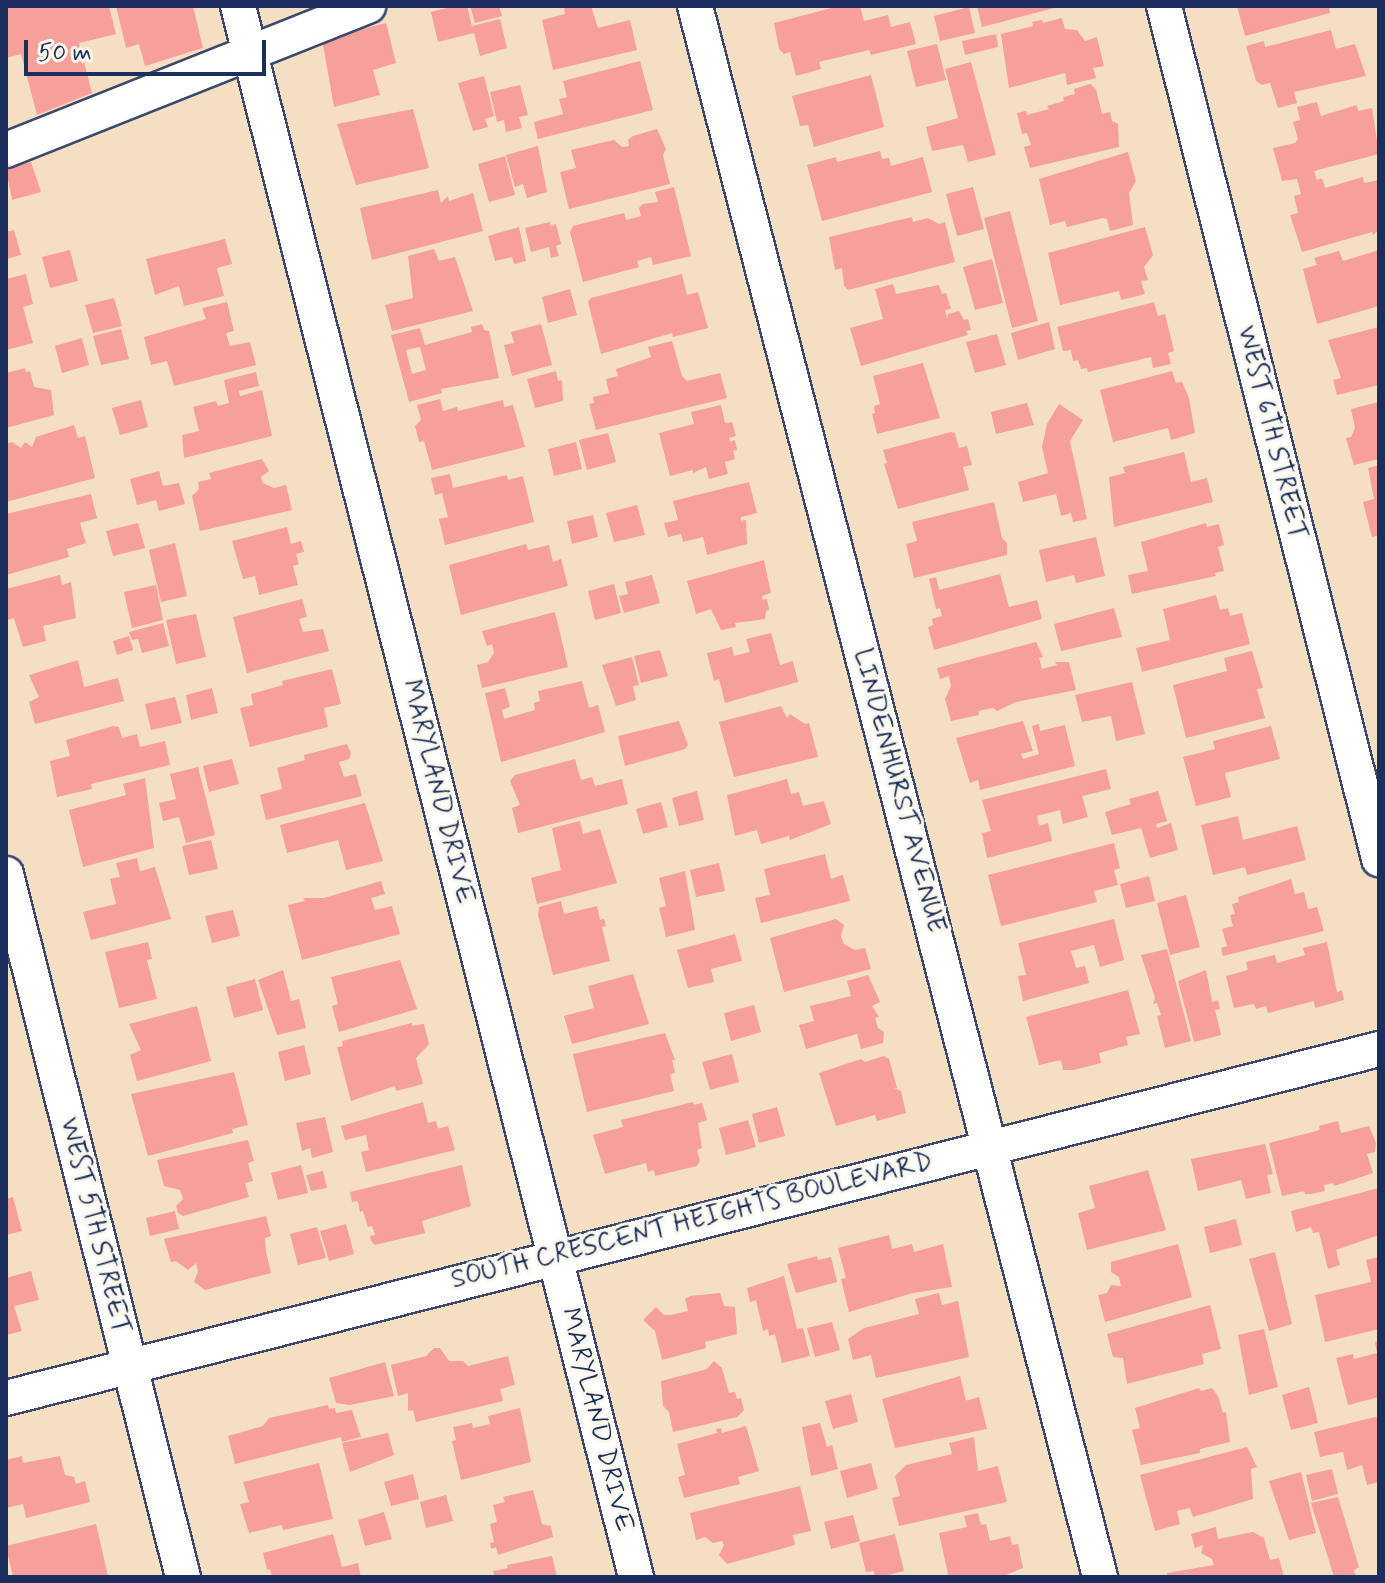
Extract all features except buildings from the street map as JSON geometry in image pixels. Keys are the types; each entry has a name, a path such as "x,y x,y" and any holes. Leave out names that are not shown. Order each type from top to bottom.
{"street":[{"name":"MARYLAND DRIVE","path":"238,6 636,1577"},
{"path":"6,150 368,6"},
{"name":"LINDENHURST AVENUE","path":"695,6 1100,1577"},
{"name":"WEST 6TH STREET","path":"1164,6 1379,859"},
{"name":"WEST 5TH STREET","path":"6,874 183,1577"},
{"name":"SOUTH CRESCENT HEIGHTS BOULEVARD","path":"6,1398 1379,1049"}]}
